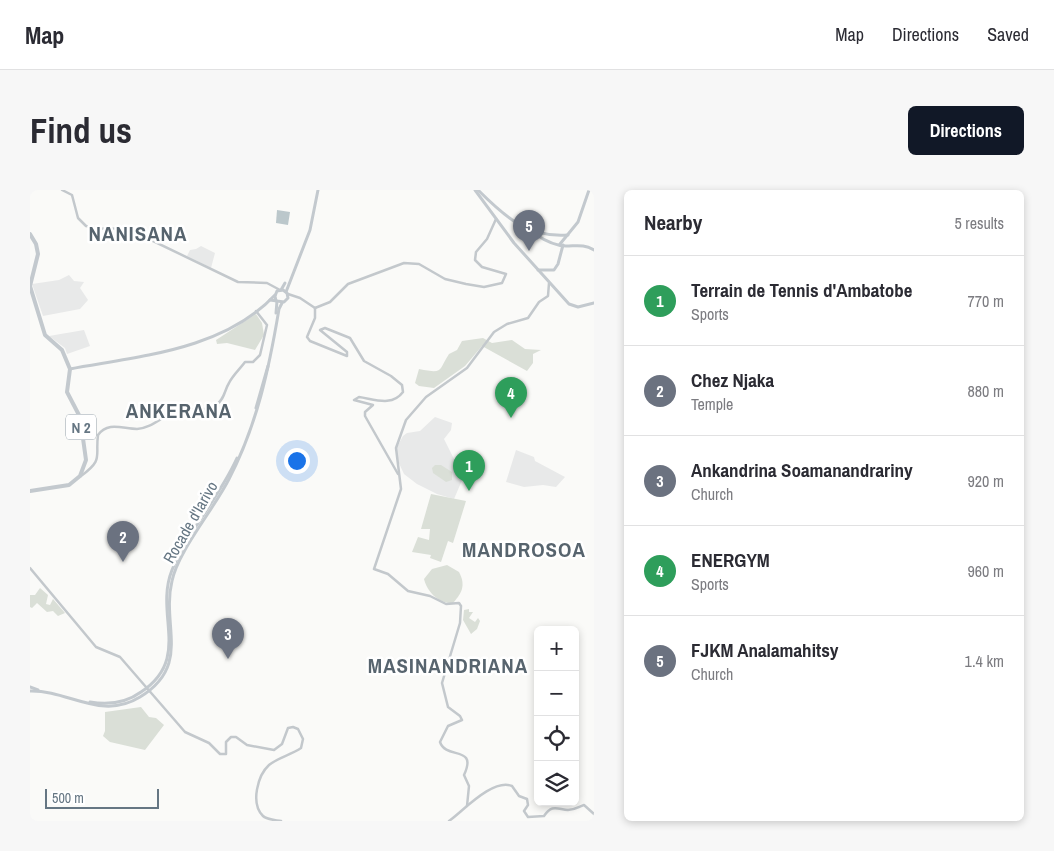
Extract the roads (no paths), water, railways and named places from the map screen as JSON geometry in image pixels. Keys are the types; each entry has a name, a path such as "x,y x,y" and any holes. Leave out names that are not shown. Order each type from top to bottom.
{"main road":[{"path":"30,234 36,244 38,254 30,286 44,334 62,350 70,369 200,344 222,333 260,308 281,290 307,233 317,190"},
{"path":"270,300 282,303 287,299 286,286 310,230 317,190"},
{"path":"538,270 554,270 561,245 579,219 589,190"},
{"path":"477,191 496,219 549,283 571,306 594,303"},
{"path":"483,198 514,221 549,242 561,245 584,246 594,250"},
{"path":"533,232 554,236 568,235"},
{"path":"281,290 286,293"},
{"path":"275,294 276,301"},
{"name":"Rocade d'Iarivo","path":"30,688 109,704 138,694 162,672 170,649 167,594 170,574 224,484 239,452 265,377 274,333 276,301"},
{"name":"Rocade d'Iarivo","path":"30,692 98,706 116,706 139,698 163,675 169,665 172,648 170,592 172,578 179,562 223,492 238,460 265,387 279,309 282,303"},
{"name":"N 2","path":"70,369 67,392 79,413 86,460 80,476"},
{"path":"30,491 66,486 80,476"}],"street":[{"path":"62,190 72,195 78,218 86,226 105,229 126,228 238,282 267,284 281,290"},
{"path":"315,308 330,302 348,284 404,263 419,264 445,279 466,284 484,287 502,283 506,274 482,267 475,260 476,252 487,239 496,219"},
{"path":"467,806 469,786 464,775 468,767 467,760 463,755 445,749 440,742 448,726 462,720 460,716 448,707 442,683 460,623 461,605 446,604 433,597 408,591 388,574 374,569 401,490 396,455 398,439 406,420 418,405 435,390 467,368 494,332 507,324 528,318 538,302 548,296 549,283"},
{"path":"273,288 275,294"},
{"path":"286,293 300,298 315,308"},
{"path":"287,299 294,297"},
{"path":"80,476 97,461 99,451 98,435 106,428 115,426 136,429 147,427 180,410 200,410 214,406 222,400 229,382 245,362 253,362 260,355 267,325 260,308"},
{"path":"315,308 315,318 307,337 310,341 347,356 348,352 320,330 325,328 350,338 364,361 391,376 404,388 397,399 378,402 359,397 354,400 372,404 372,407 365,412 365,416 398,471"},
{"path":"255,311 262,316"},
{"path":"30,568 96,647 120,657 185,732 209,743 221,755 226,754 226,742 231,737 238,738 248,745 274,750 282,744 288,728 293,726 298,729 303,741 301,748 269,765 262,774 257,786 261,814 266,818 281,821"},
{"path":"451,820 467,806 499,786 509,785 519,796 528,800 524,814 528,817 539,819 549,809 560,807 565,810 576,809 585,805 594,814"}],"place":[{"name":"FJKM Analamahitsy","path":"529,251"},
{"name":"ENERGYM","path":"511,418"},
{"name":"Terrain de Tennis d'Ambatobe","path":"469,491"},
{"name":"Chez Njaka","path":"123,562"},
{"name":"Ankandrina Soamanandrariny","path":"228,659"}],"district":[{"name":"NANISANA","path":"138,233"},
{"name":"ANKERANA","path":"179,410"},
{"name":"MANDROSOA","path":"524,549"},
{"name":"MASINANDRIANA","path":"448,665"}]}
